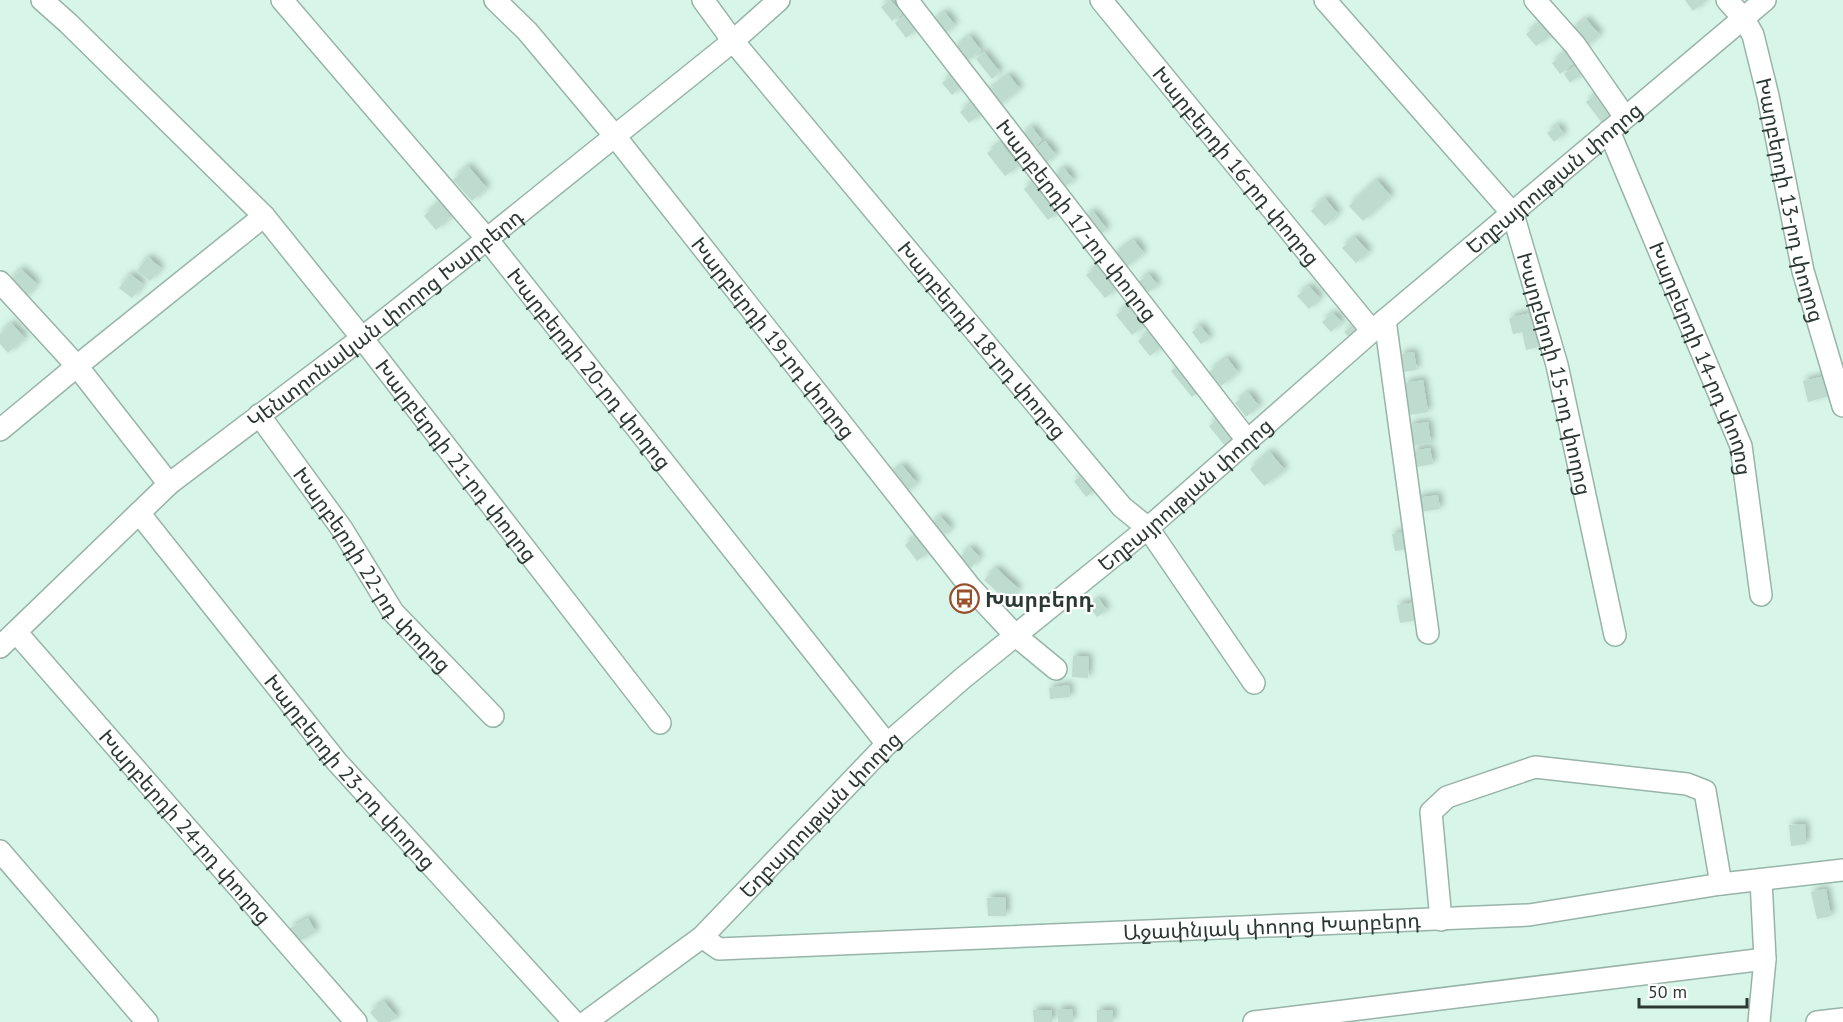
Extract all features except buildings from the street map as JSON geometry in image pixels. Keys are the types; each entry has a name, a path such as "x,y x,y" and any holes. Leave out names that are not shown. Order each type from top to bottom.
{"street":[{"name":"Խարբերդի 21-րդ փողոց","path":"42,0 264,216 362,338 660,723"},
{"name":"Խարբերդի 20-րդ փողոց","path":"282,0 487,239 887,744"},
{"name":"Խարբերդի 19-րդ փողոց","path":"495,0 527,31 614,135 971,588 1016,636 1056,669"},
{"name":"Խարբերդի 18-րդ փողոց","path":"703,0 733,41 1122,507 1148,528 1254,683"},
{"name":"Կենտրոնական փողոց Խարբերդ","path":"0,648 169,484 362,338 487,239 733,41 779,0"},
{"name":"Խարբերդի 17-րդ փողոց","path":"907,0 1247,440"},
{"name":"Խարբերդի 16-րդ փողոց","path":"1101,0 1379,326"},
{"name":"Խարբերդի 15-րդ փողոց","path":"1325,0 1513,214 1557,365 1615,635"},
{"path":"1535,0 1575,45 1625,117"},
{"name":"Խարբերդի 13-րդ փողոց","path":"1727,0 1744,19 1753,35 1768,96 1803,271 1843,406"},
{"name":"Եղբայրության փողոց","path":"586,1022 702,938 887,744 963,678 1148,528 1379,326 1766,0"},
{"name":"Խարբերդի 14-րդ փողոց","path":"1609,131 1741,446 1761,595"},
{"path":"0,430 264,216"},
{"path":"0,282 77,366 169,484"},
{"path":"1379,326 1428,633"},
{"name":"Խարբերդի 22-րդ փողոց","path":"259,415 342,529 393,612 493,716"},
{"name":"Խարբերդի 23-րդ փողոց","path":"139,513 338,762 574,1022"},
{"name":"Խարբերդի 24-րդ փողոց","path":"16,633 356,1022"},
{"path":"1441,920 1431,812 1446,797 1535,767 1687,784 1705,791 1721,884"},
{"path":"0,850 147,1022"},
{"name":"Աջափնյակ փողոց Խարբերդ","path":"702,938 719,949 1529,915 1721,884 1843,870"},
{"path":"1759,1022 1765,959 1761,880"},
{"path":"1254,1022 1765,959"},
{"path":"1817,1022 1843,1019"}],"place":[{"name":"Խարբերդ","path":"964,599"}]}
